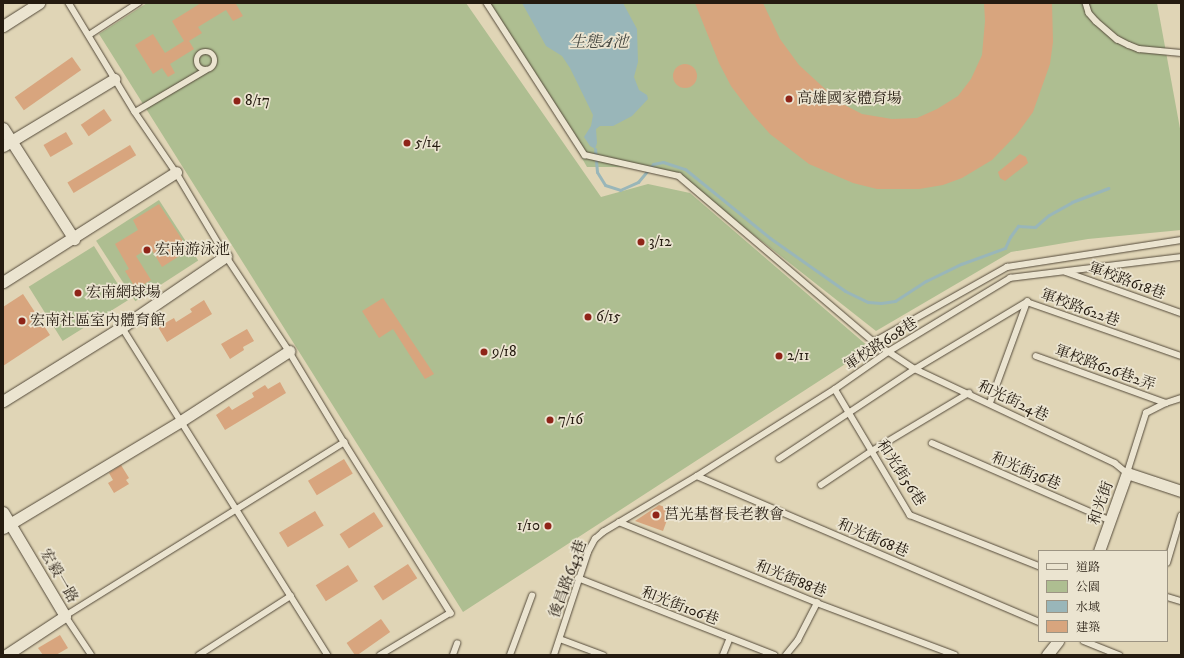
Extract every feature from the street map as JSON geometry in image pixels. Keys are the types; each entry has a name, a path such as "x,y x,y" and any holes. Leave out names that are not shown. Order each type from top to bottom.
{"street":[{"path":"3,26 39,3"},
{"path":"7,143 114,79"},
{"path":"3,128 7,143 74,239"},
{"path":"3,282 74,239 176,172"},
{"path":"3,401 122,327 226,256"},
{"path":"7,526 181,421 289,351"},
{"name":"和光街","path":"1099,550 1128,473 1181,491"},
{"name":"宏毅一路","path":"3,512 7,526 65,616 6,655"},
{"path":"1047,655 1057,642"}],"lane":[{"path":"68,3 135,112 176,172 226,256 289,351 344,442 452,613 381,655"},
{"path":"89,35 138,3"},
{"name":"和光街24巷","path":"487,3 585,155 679,176 874,342 888,352 915,369 969,393 1115,463 1128,473"},
{"path":"1086,3 1089,13 1117,39 1139,49 1181,53"},
{"path":"135,112 206,70"},
{"path":"874,342 1006,267 1181,240"},
{"name":"軍校路608巷","path":"619,522 697,476 835,389 888,352 1010,278 1181,257"},
{"name":"軍校路618巷","path":"1064,271 1181,313"},
{"path":"990,403 1027,302"},
{"name":"軍校路622巷","path":"780,459 915,369 1027,302 1181,356"},
{"path":"122,327 328,655"},
{"name":"軍校路626巷2弄","path":"1036,356 1166,403"},
{"name":"和光街56巷","path":"835,389 910,515 1038,566"},
{"path":"821,485 872,451 969,393"},
{"path":"1128,473 1146,413 1166,403 1181,398"},
{"path":"91,655 65,616 344,442"},
{"name":"和光街36巷","path":"932,443 1111,521"},
{"name":"和光街68巷","path":"697,476 1038,622"},
{"path":"1168,560 1181,516"},
{"name":"後昌路643巷","path":"554,655 578,578 588,552 595,539 619,522"},
{"name":"和光街88巷","path":"619,522 817,603 955,655"},
{"name":"和光街106巷","path":"578,578 774,655"},
{"path":"199,655 291,596"},
{"path":"510,655 532,596"},
{"path":"1168,597 1181,601"},
{"path":"786,655 798,640 817,603"},
{"path":"722,655 730,638"},
{"path":"560,639 603,655"},
{"path":"1086,642 1119,655"},
{"path":"453,655 457,644"}],"green space":[{"path":"147,3 466,3 601,197 648,184 690,193 870,348 463,612 99,34"},
{"path":"485,3 1157,3 1181,134 1181,230 1088,239 1011,252 876,331 679,176 630,167 587,167 524,57"},
{"name":"宏南游泳池","path":"159,200 198,260 135,301 96,241"},
{"name":"宏南網球場","path":"94,246 128,300 63,341 29,287"}],"water":[{"name":"生態A池","path":"522,3 623,3 637,29 638,62 634,77 639,90 647,95 648,99 632,116 613,126 600,126 596,129 597,143 595,149 590,146 584,137 591,126 593,115 570,68 562,56 546,46"}],"building":[{"path":"201,3 237,3 236,4 243,16 233,21 226,10 198,27 202,33 189,41 194,49 170,64 175,73 168,77 162,68 153,74 135,45 153,34 165,53 184,41 172,21"},
{"name":"高雄國家體育場","path":"695,3 763,3 780,39 799,65 841,103 862,114 892,119 917,118 937,109 958,96 971,79 982,55 985,21 984,3 1052,3 1053,42 1050,64 1033,112 1017,134 992,160 962,178 943,185 919,189 877,189 853,183 809,164 770,134 752,114 731,86 719,63"},
{"path":"72,57 81,70 24,110 15,97"},
{"path":"685,64 694,67 697,76 694,85 685,88 676,85 673,76 676,67"},
{"path":"104,109 112,121 89,136 81,125"},
{"path":"66,132 73,144 50,157 43,145"},
{"path":"130,145 136,155 74,193 67,183"},
{"path":"1020,154 1026,157 1028,163 1005,181 1000,178 998,172"},
{"path":"159,204 189,250 162,267 150,247 136,256 151,280 136,289 125,271 129,269 115,244 138,230 133,220"},
{"name":"宏南社區室內體育館","path":"23,294 50,335 3,366 3,307"},
{"path":"383,298 434,374 425,379 393,329 379,338 362,311"},
{"path":"204,300 212,314 167,342 158,327 174,318 176,322 192,312 190,309"},
{"path":"247,329 254,341 243,347 244,350 230,359 221,344"},
{"path":"280,382 286,393 225,430 216,415 229,406 232,410 254,397 252,393 265,385 268,389"},
{"path":"344,459 353,474 317,495 308,481"},
{"path":"121,465 129,478 126,480 129,484 114,493 108,483 113,480 109,473"},
{"name":"莒光基督長老教會","path":"659,505 671,509 663,531 635,521"},
{"path":"315,511 324,526 288,547 279,533"},
{"path":"374,512 383,526 349,549 340,534"},
{"path":"408,564 417,578 383,601 374,586"},
{"path":"348,565 358,581 326,601 316,585"},
{"path":"381,619 390,632 357,655 355,655 347,643"},
{"path":"60,635 68,648 56,655 43,655 38,648"}],"waterway":[{"path":"595,149 597,172 605,185 620,190 638,182 653,164 663,162 685,169 770,238 845,291 868,302 881,303 895,301 926,281 961,264 1005,248 1010,237 1018,226 1035,227 1049,215 1072,202 1108,188"}],"place":[{"name":"高雄國家體育場","path":"789,99"},
{"name":"8/17","path":"237,101"},
{"name":"5/14","path":"407,143"},
{"name":"3/12","path":"641,242"},
{"name":"宏南游泳池","path":"147,250"},
{"name":"宏南網球場","path":"78,293"},
{"name":"6/15","path":"588,317"},
{"name":"宏南社區室內體育館","path":"22,321"},
{"name":"9/18","path":"484,352"},
{"name":"2/11","path":"779,356"},
{"name":"7/16","path":"550,420"},
{"name":"莒光基督長老教會","path":"656,515"},
{"name":"1/10","path":"548,526"}]}
